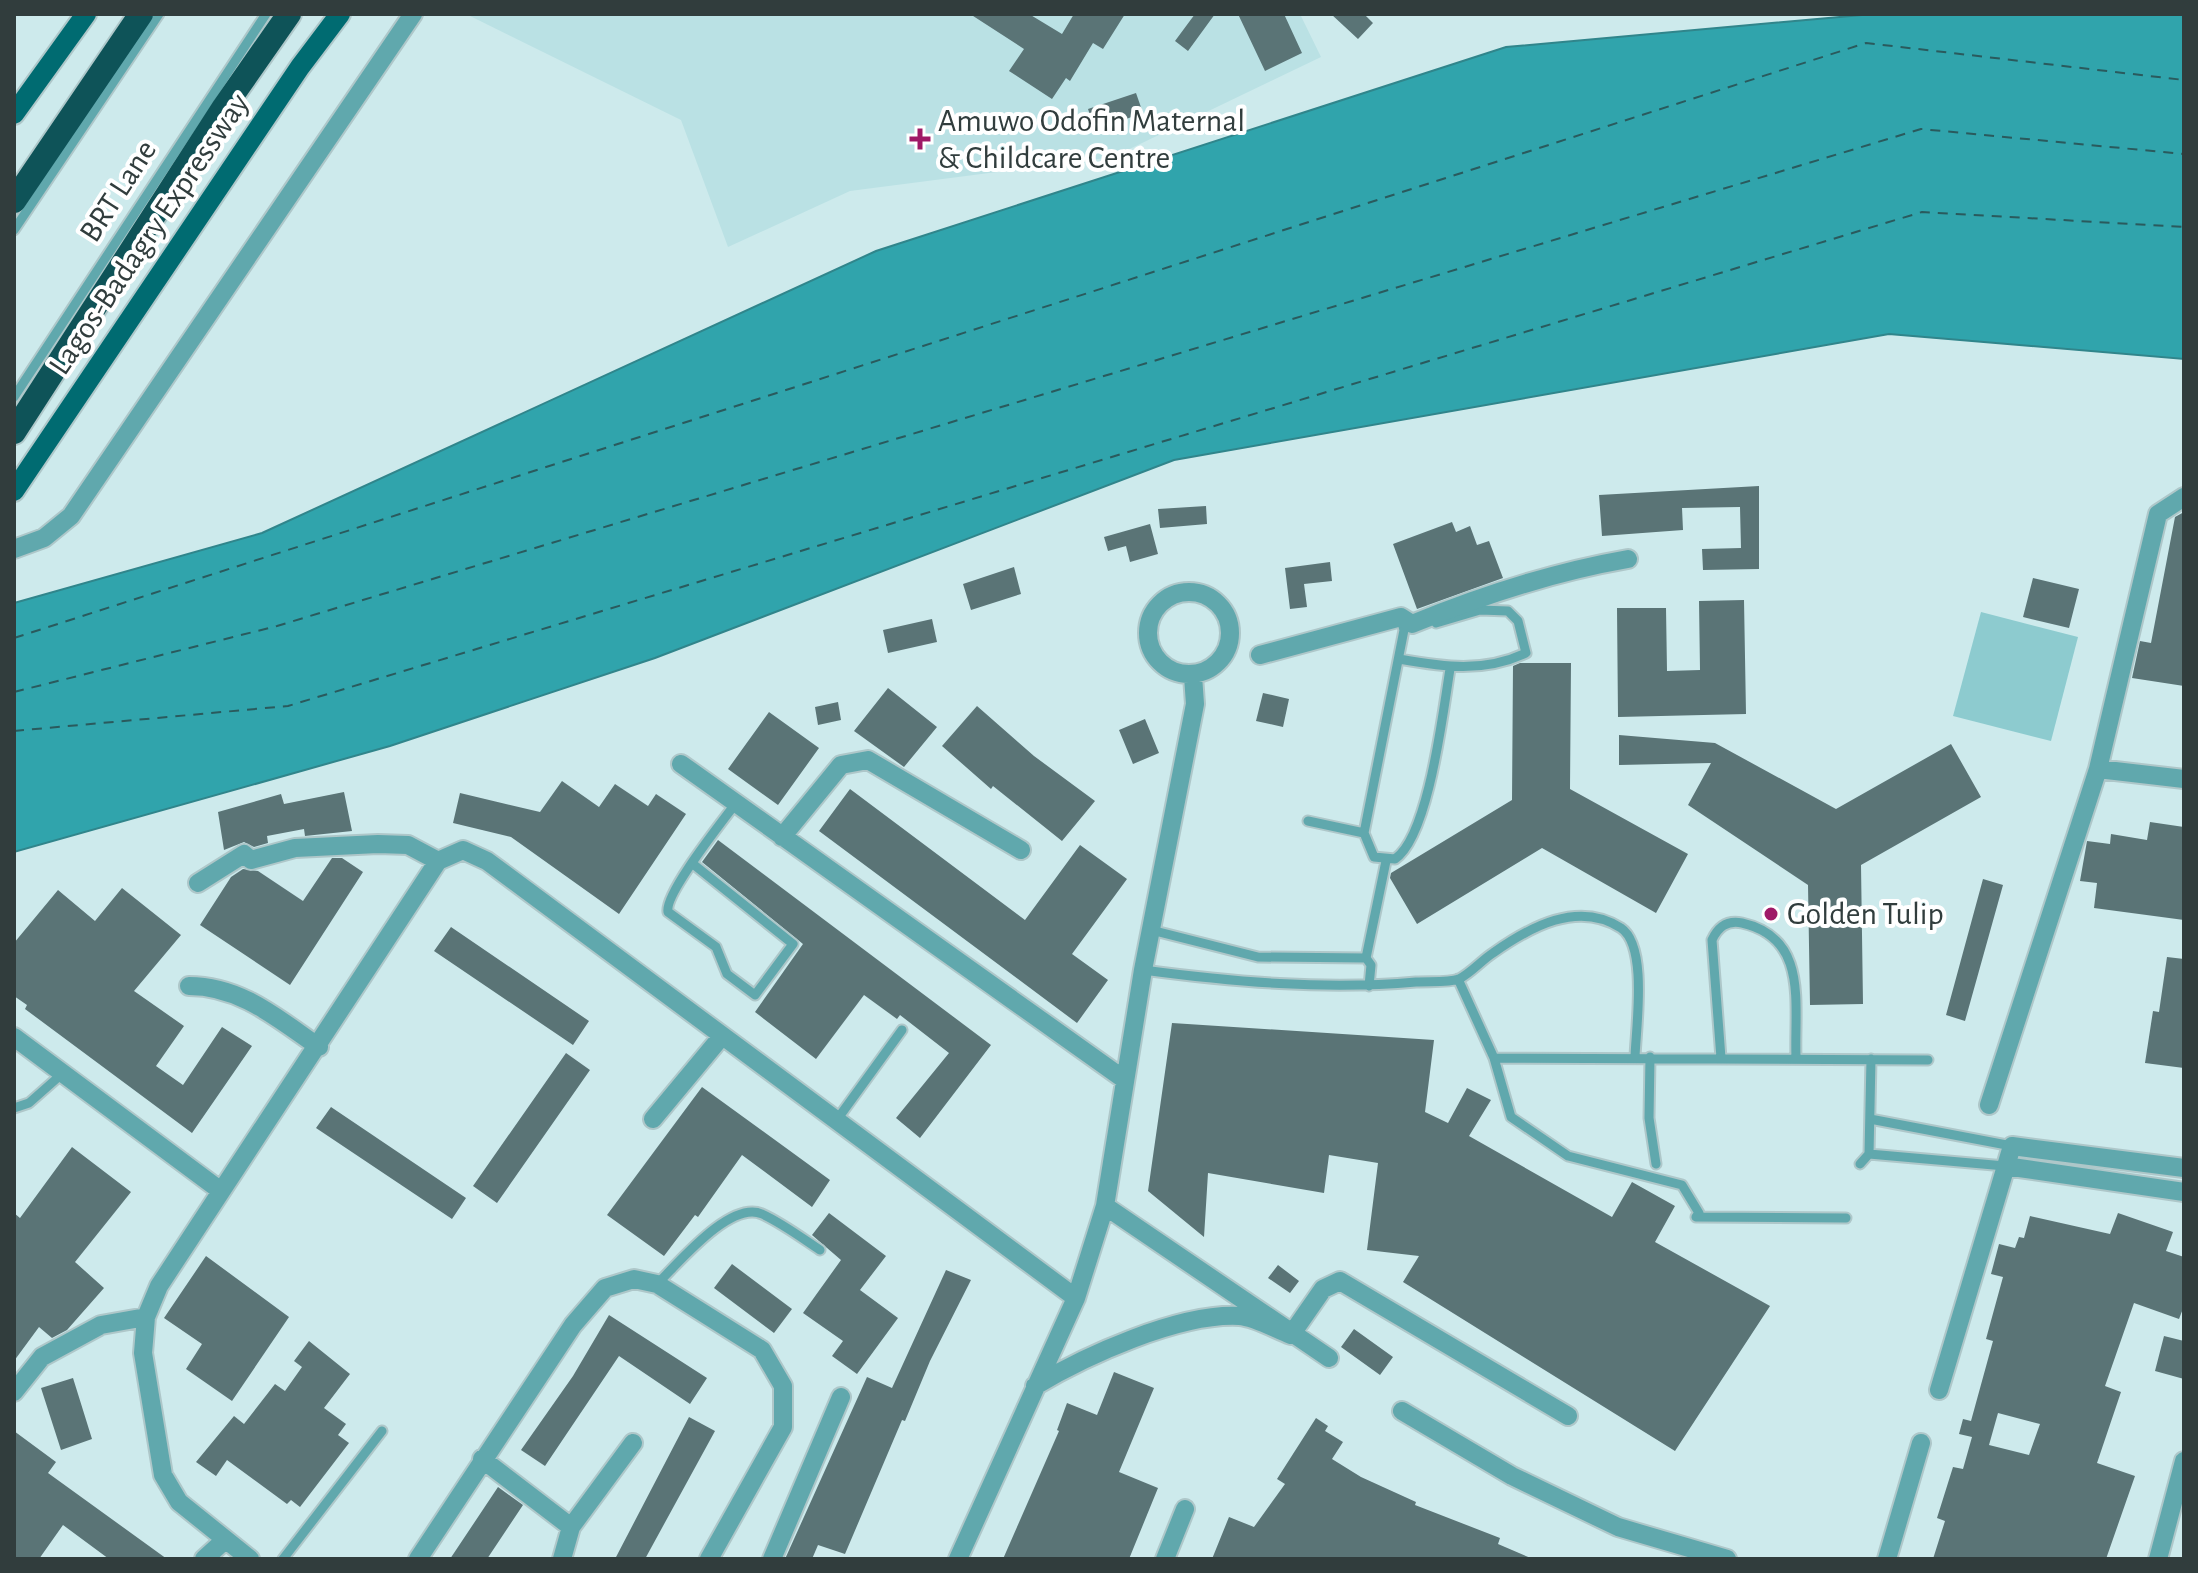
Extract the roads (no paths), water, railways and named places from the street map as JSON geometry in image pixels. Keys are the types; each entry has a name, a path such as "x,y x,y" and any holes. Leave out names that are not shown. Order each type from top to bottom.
{"highway":[{"path":"14,201 141,14"},
{"name":"Lagos-Badagry Expressway","path":"14,432 224,107 289,14"}],"main road":[{"path":"14,114 86,14"},
{"name":"Lagos-Badagry Expressway","path":"14,491 283,92 340,14"}],"street":[{"path":"14,549 44,538 71,516 413,14"},
{"path":"1989,1105 2098,769 2158,514 2184,497"},
{"path":"1260,655 1402,623 1412,624 1491,592 1576,568 1628,559"},
{"path":"1185,590 1217,600 1232,629 1222,660 1193,676 1162,666 1147,637 1156,606 1185,590"},
{"path":"958,1559 1076,1298 1105,1206 1143,970 1195,704 1193,676"},
{"path":"782,837 841,765 868,760 1021,850"},
{"path":"681,764 1125,1080"},
{"path":"2098,769 2184,779"},
{"path":"198,883 244,854 251,860 295,848 408,845 438,861"},
{"path":"250,1559 179,1502 163,1475 143,1353 146,1317 159,1286 319,1047 438,861 463,850 487,861 1076,1298"},
{"path":"189,986 213,986 250,1000 319,1047"},
{"path":"653,1119 722,1036"},
{"path":"14,1037 221,1191"},
{"path":"1939,1390 2012,1146 2184,1168"},
{"path":"2005,1166 2184,1192"},
{"path":"1105,1206 1329,1358"},
{"path":"418,1559 573,1325 605,1288 634,1279 657,1284 762,1350 783,1386 783,1427 709,1559"},
{"path":"1291,1335 1323,1289 1340,1281 1568,1416"},
{"path":"1034,1387 1077,1361 1205,1319 1241,1316 1291,1335"},
{"path":"14,1392 42,1357 101,1325 146,1317"},
{"path":"772,1559 841,1397"},
{"path":"1402,1411 1512,1476 1618,1527 1727,1559"},
{"path":"562,1559 571,1527 633,1443"},
{"path":"1887,1559 1921,1443"},
{"path":"482,1459 571,1527"},
{"path":"2158,1559 2184,1461"},
{"path":"1165,1559 1185,1509"},
{"path":"204,1559 225,1540"}],"lane":[{"name":"BRT Lane","path":"14,230 159,14"},
{"name":"BRT Lane","path":"14,397 266,14"},
{"path":"1399,659 1450,669 1501,665 1526,653 1518,621 1508,611 1480,610 1402,623 1399,659 1364,833 1374,857 1386,861 1404,853 1421,812 1433,772 1450,669"},
{"path":"693,864 793,944 755,995 727,974 716,947 668,912 668,899 736,803"},
{"path":"1308,821 1364,833"},
{"path":"1369,986 1371,965 1366,958 1386,861"},
{"path":"1143,970 1227,981 1369,986 1458,979 1494,951 1536,927 1569,916 1587,914 1621,928 1632,938 1638,961 1635,1057"},
{"path":"1721,1058 1712,940 1724,924 1734,921 1762,928 1776,937 1792,960 1796,1058"},
{"path":"1151,930 1258,957 1366,958"},
{"path":"1458,979 1494,1058 1511,1117 1568,1156 1682,1185 1699,1213 1696,1217 1846,1218"},
{"path":"836,1121 902,1030"},
{"path":"1650,1057 1649,1118 1656,1164"},
{"path":"1494,1058 1928,1060"},
{"path":"1860,1164 1869,1154 1871,1059"},
{"path":"14,1108 29,1103 63,1073"},
{"path":"1870,1119 2012,1146"},
{"path":"1869,1154 2005,1166"},
{"path":"657,1284 717,1226 745,1212 759,1212 820,1250"},
{"path":"283,1559 382,1431"}],"place":[{"name":"Amuwo Odofin Maternal & Childcare Centre","path":"920,139"},
{"name":"Golden Tulip","path":"1771,914"}]}
